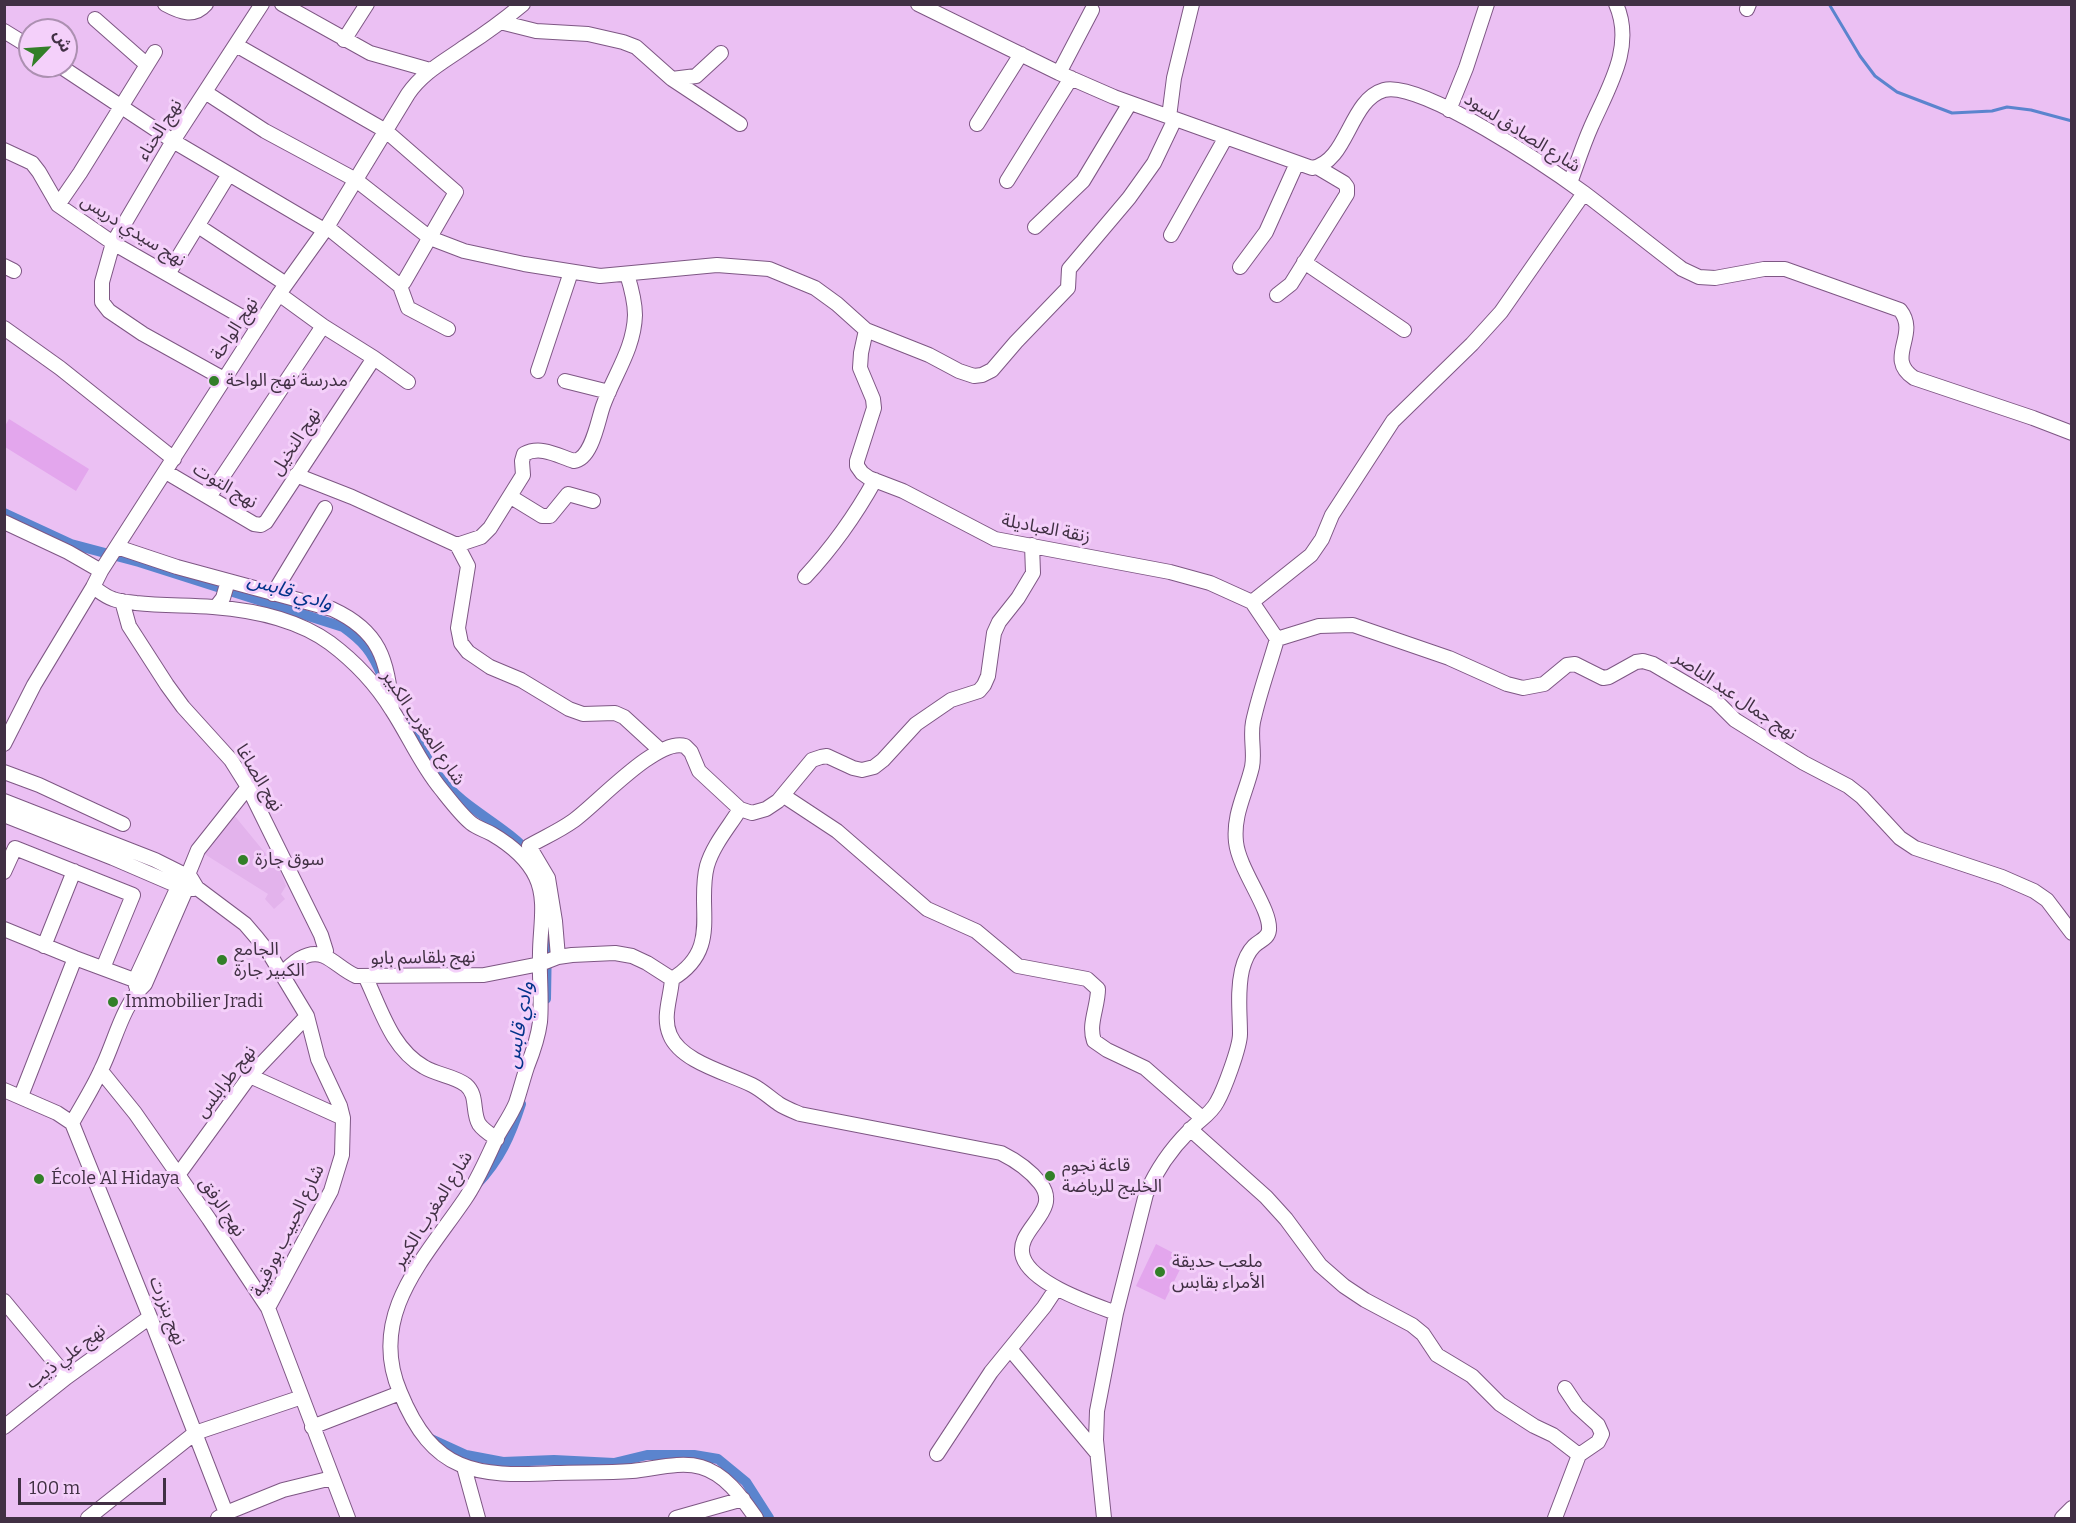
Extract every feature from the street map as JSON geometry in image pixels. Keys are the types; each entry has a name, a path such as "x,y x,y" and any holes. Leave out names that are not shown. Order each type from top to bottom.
{"street":[{"path":"165,4 192,13 201,10 206,4"},
{"name":"نهج الحناء","path":"224,379 143,334 109,311 102,302 102,282 113,243 173,141 262,4"},
{"path":"282,4 370,53 430,70"},
{"path":"344,40 367,4"},
{"name":"نهج الواحة","path":"4,744 34,685 101,571 282,289 326,229 412,87 430,70 524,4"},
{"path":"918,4 1065,76 1130,103 1305,166 1317,167 1344,183 1347,187 1347,194 1291,284 1277,295"},
{"path":"205,92 265,131 356,180 430,238 464,251 600,276 717,265 769,269 815,288 845,310 866,330 974,376 992,370 1068,288 1069,269 1129,198 1154,164 1172,118 1174,78 1192,4"},
{"path":"1449,110 1466,68 1486,4"},
{"path":"1570,183 1622,51 1624,37 1621,16 1616,4"},
{"path":"1007,181 1065,76 1092,10"},
{"path":"95,19 146,64"},
{"path":"500,22 536,31 588,34 636,47 672,79 740,124"},
{"path":"4,31 18,40"},
{"path":"236,45 386,131 455,190 456,196 400,286"},
{"path":"58,205 155,52"},
{"path":"672,79 696,76 721,53"},
{"path":"977,124 1021,54"},
{"path":"78,78 173,141 326,229 400,286 408,308 448,329"},
{"name":"شارع الصادق لسود","path":"1317,167 1334,154 1366,103 1376,94 1385,90 1406,90 1487,130 1570,183 1682,269 1699,277 1725,278 1764,269 1785,269 1900,310 1908,325 1901,357 1901,366 1905,372 1914,378 2072,433"},
{"path":"1035,227 1083,181 1130,103"},
{"path":"1171,235 1226,137"},
{"name":"نهج سيدي دريس","path":"4,150 32,163 58,205 113,243 258,326"},
{"path":"1240,267 1266,232 1297,163"},
{"path":"168,274 229,174"},
{"path":"1104,1518 1097,1411 1116,1313 1146,1194 1154,1177 1174,1147 1214,1108 1222,1094 1239,1046 1238,1000 1243,968 1253,947 1268,936 1268,919 1239,857 1235,831 1240,803 1253,764 1252,724 1261,685 1277,639 1252,602 1311,555 1322,539 1332,515 1393,421 1502,312 1584,193"},
{"path":"198,226 282,289 323,326 362,349 408,382"},
{"path":"1304,262 1404,330"},
{"path":"538,371 571,272"},
{"path":"457,544 482,537 523,476 524,454 547,451 574,461 583,457 593,439 609,392 624,362 632,335 635,314 627,274"},
{"path":"209,497 323,326"},
{"path":"4,328 60,368 174,459"},
{"name":"زنقة العباديلة","path":"866,330 860,368 873,399 874,408 857,461 857,466 862,473 903,491 995,538 1170,572 1210,583 1252,602"},
{"name":"نهج النخيل","path":"266,522 374,358"},
{"path":"565,381 609,392"},
{"name":"نهج التوت","path":"166,472 254,524 261,525 266,522"},
{"path":"296,475 352,497 457,544 468,566 458,628 462,643 468,652 490,667 521,680 569,709 584,714 615,713 624,717 660,750"},
{"path":"805,577 856,515 875,480"},
{"path":"511,497 542,516 550,516 568,494 593,501"},
{"path":"273,594 325,508"},
{"path":"4,522 60,548 101,571"},
{"path":"558,957 548,878 529,846 574,820 638,765 660,750 675,745 685,746 691,752 699,771 740,809 752,813 766,809 784,796 812,760 826,756 853,768 862,770 874,767 916,724 951,700 979,692 988,676 994,633 999,622 1018,598 1033,573 1032,545"},
{"path":"117,547 273,594 332,609 350,617 372,637 380,649 388,673 392,709"},
{"path":"216,607 223,598 228,581"},
{"name":"شارع المغرب الكبير","path":"93,587 113,600 164,606 216,607 278,618 303,627 323,638 365,675 392,709 422,764 449,799 472,824 489,832 513,849 535,876 541,893 540,1022 536,1046 515,1106 496,1139 476,1182 421,1259 394,1317 390,1334 390,1358 400,1393 420,1431 446,1458 464,1467 519,1475 607,1472 682,1465 698,1466 711,1471 727,1482 756,1518"},
{"name":"نهج الصاغا","path":"122,601 129,626 167,685 183,708 231,760 248,787 284,869 321,935 326,951 324,956"},
{"name":"نهج جمال عبد الناصر","path":"1277,639 1319,626 1353,625 1449,657 1507,684 1523,688 1544,684 1567,665 1575,664 1603,678 1636,662 1653,664 1716,701 1735,720 1804,764 1848,786 1862,797 1900,837 1915,848 2002,877 2034,891 2047,900 2072,933"},
{"path":"4,772 39,785 123,824"},
{"path":"4,1090 57,1113 72,1123 101,1071 118,1029 187,882 198,850 248,787"},
{"path":"784,796 837,831 927,909 976,931 1018,966 1074,975 1093,982 1098,989 1091,1030 1094,1041 1107,1050 1146,1068 1203,1118"},
{"name":"شارع الحبيب بورقيبة","path":"5,802 154,860 187,882 245,924 269,953 307,1016 318,1059 343,1118 344,1140 338,1171 331,1191 268,1308 348,1518"},
{"path":"740,809 708,864 704,896 705,932 700,946 683,973 672,979 666,1017 670,1035 679,1047 691,1056 754,1086 780,1104 800,1114 1001,1153 1019,1162 1035,1176 1043,1186 1047,1197 1045,1208 1026,1239 1024,1258 1040,1277 1056,1288 1116,1313"},
{"name":"شارع الحبيب بورقيبة","path":"4,815 102,853 187,882"},
{"path":"4,872 15,848 133,895 103,968"},
{"path":"44,946 74,871"},
{"path":"4,929 103,968 139,985"},
{"name":"نهج بلقاسم بابو","path":"324,956 347,973 356,976 484,975 540,964 558,957 589,953 615,953 632,956 672,979"},
{"path":"282,974 290,965 309,955 324,956"},
{"path":"21,1096 75,958"},
{"path":"365,976 403,1051 427,1069 466,1085 474,1096 480,1125 496,1139"},
{"name":"نهج طرابلس","path":"178,1175 250,1076 307,1016"},
{"name":"نهج الرفق","path":"101,1071 135,1113 268,1308"},
{"path":"250,1076 343,1118"},
{"name":"نهج بنزرت","path":"72,1123 195,1434 221,1517"},
{"path":"1190,1129 1266,1197 1286,1219 1304,1247 1344,1286 1412,1325 1423,1334 1442,1359 1472,1376 1500,1404 1528,1422 1553,1434 1579,1455"},
{"path":"937,1454 991,1372 1044,1307 1056,1288"},
{"path":"4,1301 67,1377"},
{"name":"نهج علي ذيب","path":"4,1427 67,1377 150,1317"},
{"path":"1010,1348 1098,1453"},
{"path":"1555,1518 1579,1455 1598,1442 1602,1434 1598,1425 1577,1406 1565,1388"},
{"path":"312,1427 400,1393"},
{"path":"88,1518 195,1434 302,1397"},
{"path":"464,1467 478,1518"},
{"path":"221,1517 283,1490 332,1478"},
{"path":"676,1518 743,1499"},
{"path":"2062,1518 2072,1508"}],"shaded area":[{"path":"9,419 89,469 76,491 5,447 5,426"},
{"name":"سوق جارة","path":"229,809 280,871 286,886 281,894 285,899 274,909 265,899 268,894 198,850"},
{"name":"ملعب حديقة الأمراء بقابس","path":"1156,1244 1185,1259 1165,1300 1136,1286"}],"waterway":[{"path":"1829,4 1860,56 1875,76 1897,92 1952,113 1992,111 2007,107 2031,110 2072,121"},
{"name":"وادي قابس","path":"4,513 71,544 139,562 343,627 367,648 382,676"},
{"name":"وادي قابس","path":"405,719 431,765 451,790 521,844 531,855"},
{"name":"وادي قابس","path":"546,999 547,939"},
{"name":"وادي قابس","path":"477,1184 504,1147 521,1104"},
{"name":"وادي قابس","path":"431,1439 466,1455 503,1462 554,1460 614,1463 647,1455 694,1455 718,1459 746,1482 769,1518"}],"place":[{"name":"مدرسة نهج الواحة","path":"214,381"},
{"name":"سوق جارة","path":"243,860"},
{"name":"الجامع الكبير جارة","path":"222,960"},
{"name":"Immobilier Jradi","path":"113,1002"},
{"name":"قاعة نجوم الخليج للرياضة","path":"1050,1176"},
{"name":"École Al Hidaya","path":"39,1179"},
{"name":"ملعب حديقة الأمراء بقابس","path":"1160,1272"}]}
